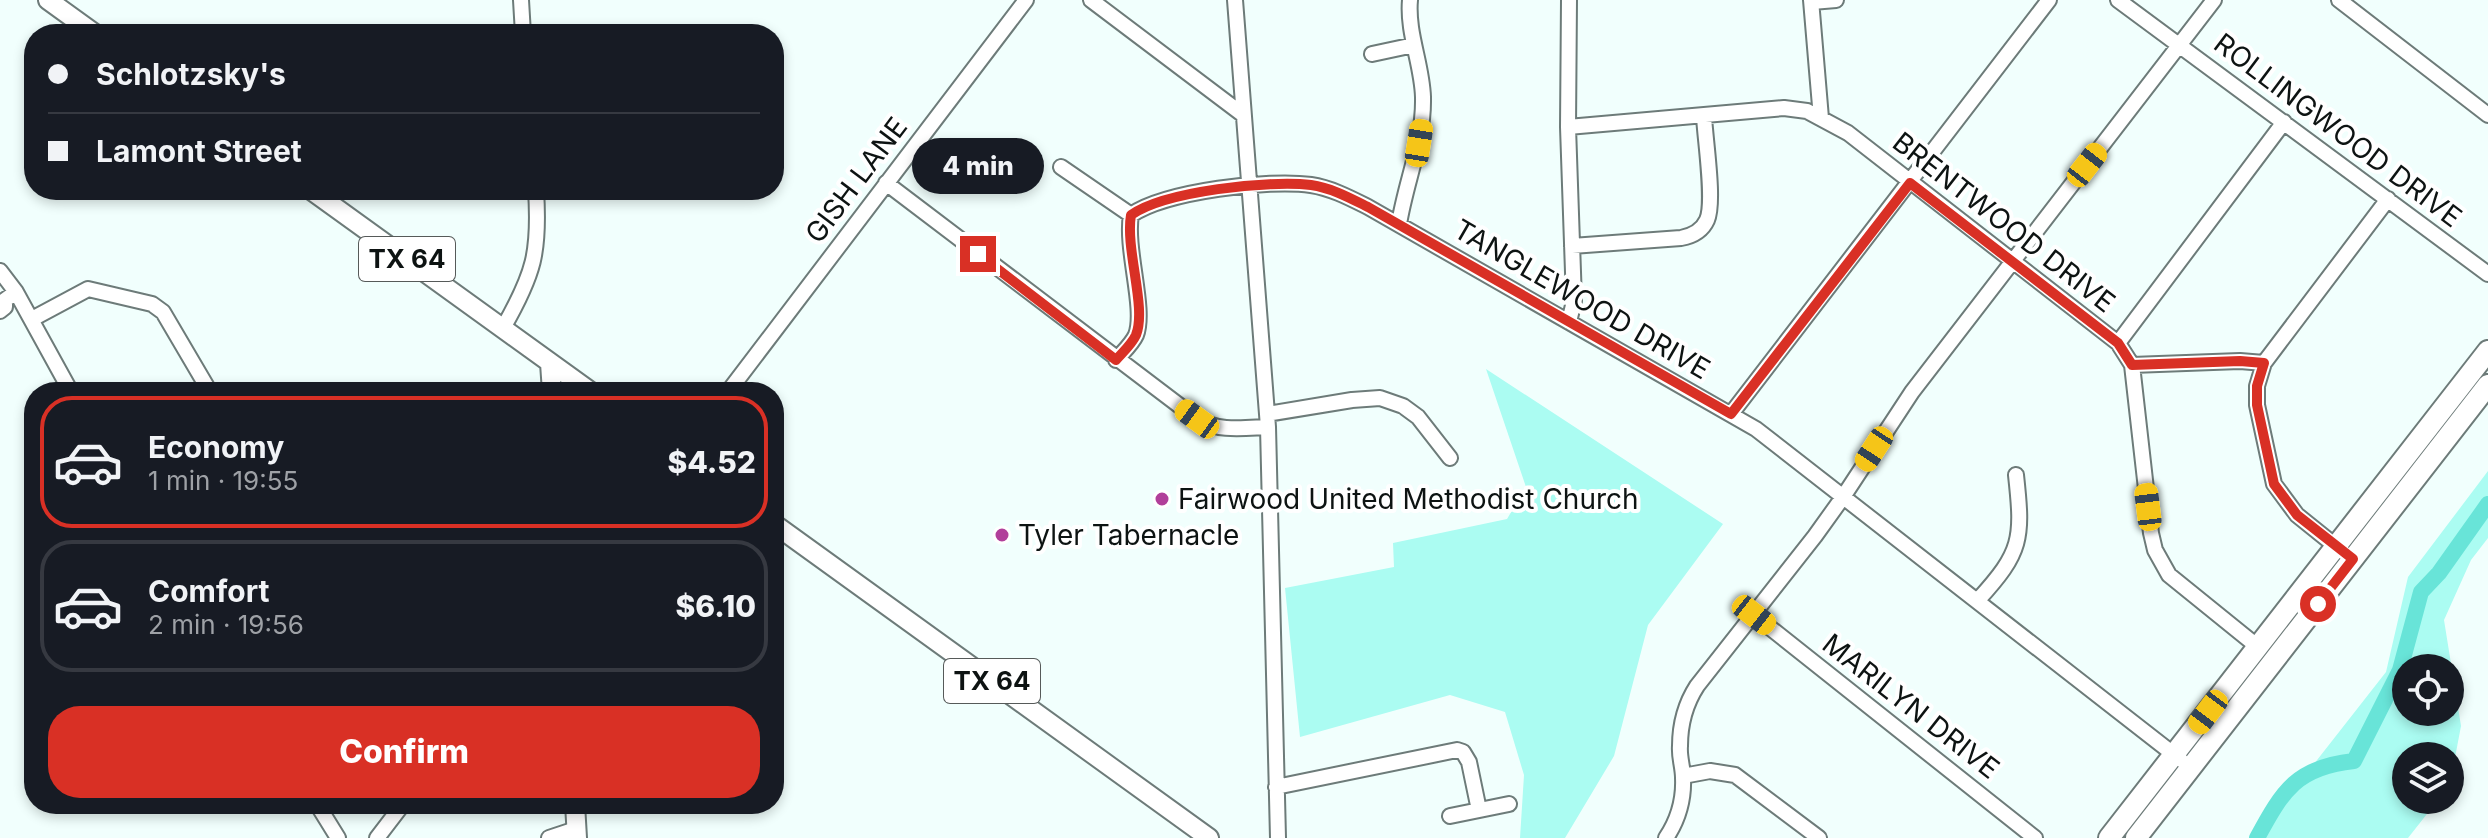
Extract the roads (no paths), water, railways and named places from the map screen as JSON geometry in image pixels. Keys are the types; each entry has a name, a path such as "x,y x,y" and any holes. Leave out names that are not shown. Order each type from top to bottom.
{"highway":[{"path":"2109,838 2183,762 2345,553 2488,351"},
{"path":"2136,838 2258,647 2345,553 2488,385"}],"main road":[{"path":"48,0 81,24"},
{"name":"TX 64","path":"325,200 577,382"},
{"path":"550,363 551,382"},
{"name":"TX 64","path":"784,531 1209,838"},
{"path":"575,814 576,834"}],"street":[{"path":"521,0 522,24"},
{"name":"GISH LANE","path":"736,382 1026,0"},
{"path":"1091,0 1242,114"},
{"path":"1235,0 1268,420 1278,838"},
{"path":"1399,224 1423,117 1423,93 1408,16 1410,0"},
{"path":"1569,0 1568,127 1574,301 1569,322"},
{"path":"1821,118 1811,1 1836,0"},
{"path":"1731,414 2049,0"},
{"name":"ROLLINGWOOD DRIVE","path":"2118,0 2488,274"},
{"path":"1666,838 1680,810 1683,776 1680,745 1691,696 1843,497 1912,392 2214,0"},
{"path":"2339,0 2488,115"},
{"path":"1372,54 1414,45"},
{"name":"BRENTWOOD DRIVE","path":"1568,127 1784,108 1807,111 1836,125 2118,343 2132,365 2155,550 2169,575 2258,647"},
{"path":"1572,246 1681,238 1698,232 1705,225 1710,206 1704,116"},
{"path":"2118,343 2284,122"},
{"path":"1061,167 1131,215 1129,233 1138,324 1131,343 1116,360"},
{"path":"886,183 1116,360 1210,427 1221,429 1380,398 1403,406 1418,417 1450,458"},
{"name":"TANGLEWOOD DRIVE","path":"1131,215 1172,198 1250,184 1311,185 1340,193 1731,414 1766,437 2183,762"},
{"path":"2345,553 2297,515 2274,484 2257,405 2257,386 2264,363 2388,199"},
{"path":"503,328 527,283 536,252 537,200"},
{"path":"0,271 5,300 32,319 66,382"},
{"path":"32,319 88,289 152,304 163,312 204,382"},
{"path":"2132,365 2264,363"},
{"path":"1978,600 2001,575 2013,555 2021,519 2016,475"},
{"name":"MARILYN DRIVE","path":"1754,615 2035,838"},
{"path":"1276,787 1457,750 1463,752 1469,762 1479,810"},
{"path":"1683,776 1710,771 1735,775 1819,838"},
{"path":"1450,816 1509,804"},
{"path":"323,814 338,838"},
{"path":"377,838 395,814"},
{"path":"549,838 576,834"}],"waterway":[{"path":"2257,838 2284,794 2305,775 2354,761 2400,670 2421,592 2439,573 2488,504"}],"place":[{"name":"Fairwood United Methodist Church","path":"1162,499"},
{"name":"Tyler Tabernacle","path":"1002,535"}]}
